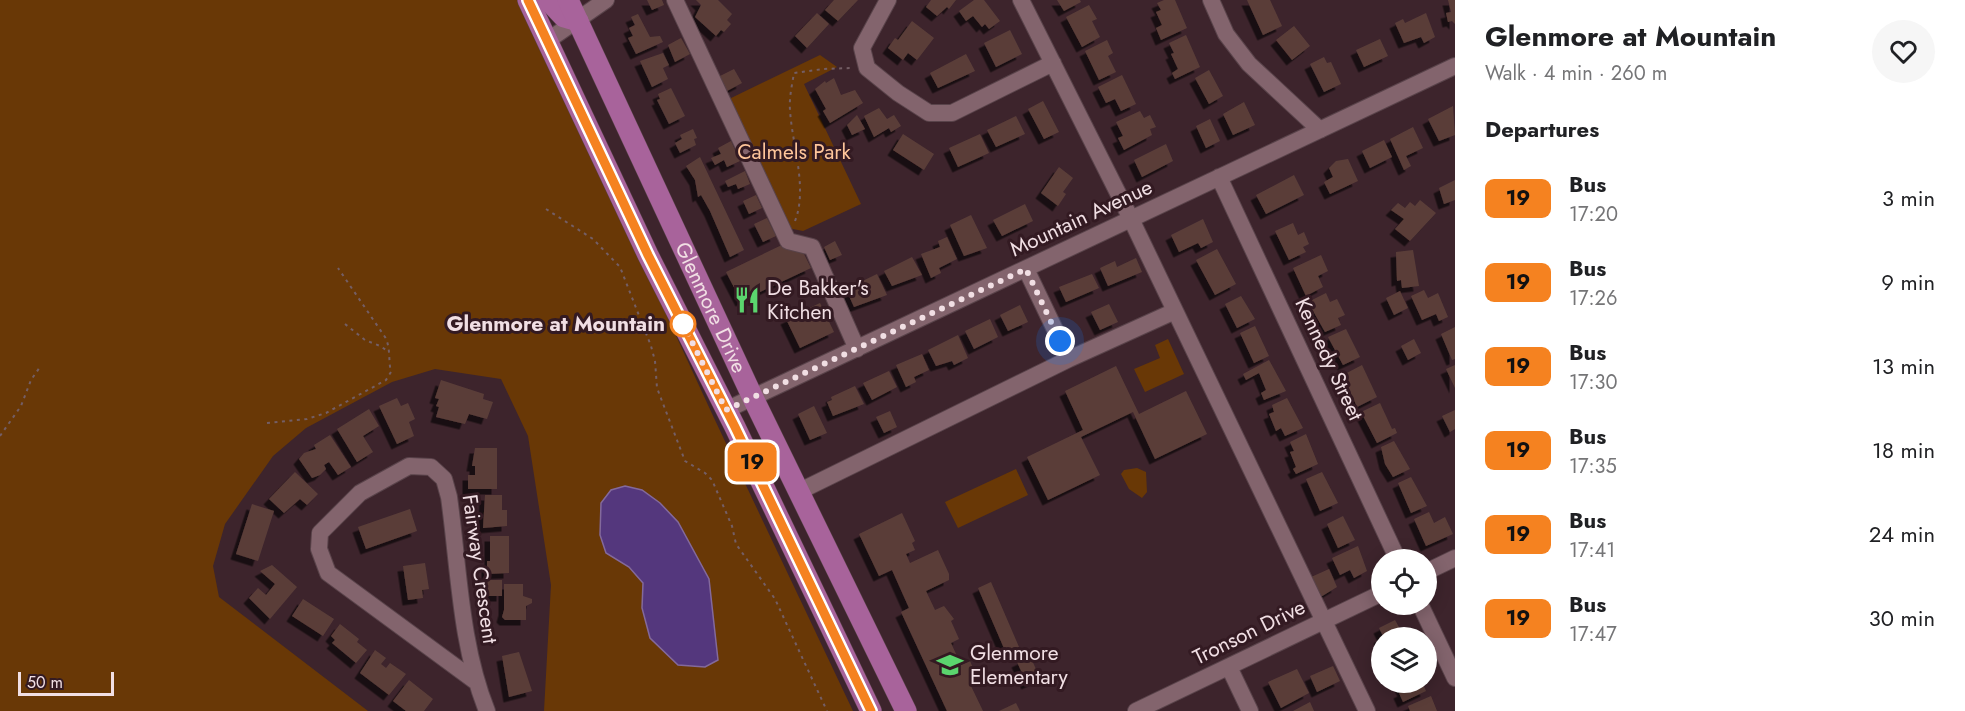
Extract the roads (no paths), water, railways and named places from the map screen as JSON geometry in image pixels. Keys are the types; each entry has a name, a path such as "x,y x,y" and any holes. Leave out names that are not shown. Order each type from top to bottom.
{"main road":[{"name":"Glenmore Drive","path":"528,0 648,255 726,410 871,711"},
{"path":"548,0 564,17 578,21"},
{"name":"Glenmore Drive","path":"567,0 753,398 906,711"},
{"path":"648,255 715,355 735,382 753,398"}],"street":[{"path":"547,41 606,0"},
{"path":"675,0 788,241 812,247 857,349"},
{"path":"888,0 862,48 867,68 898,93 929,113 952,113 1053,63"},
{"path":"1021,0 1131,219 1367,711"},
{"path":"1211,0 1226,34 1249,64 1320,130"},
{"name":"Mountain Avenue","path":"726,410 1455,66"},
{"name":"Kennedy Street","path":"1220,177 1393,549"},
{"path":"1026,269 1069,359"},
{"path":"800,491 1069,359 1175,310"},
{"name":"Fairway Crescent","path":"475,681 328,573 319,549 320,533 360,493 409,466 431,467 444,479 449,497 466,637 475,681 487,711"},
{"path":"1437,567 1455,558"},
{"name":"Tronson Drive","path":"1136,711 1371,598"},
{"path":"1425,615 1455,678"},
{"path":"1229,667 1250,711"}],"place":[{"name":"De Bakker's Kitchen","path":"747,300"},
{"name":"Glenmore at Mountain","path":"683,324"},
{"name":"Glenmore Elementary","path":"950,665"}],"park label":[{"name":"Calmels Park","path":"794,152"}]}
